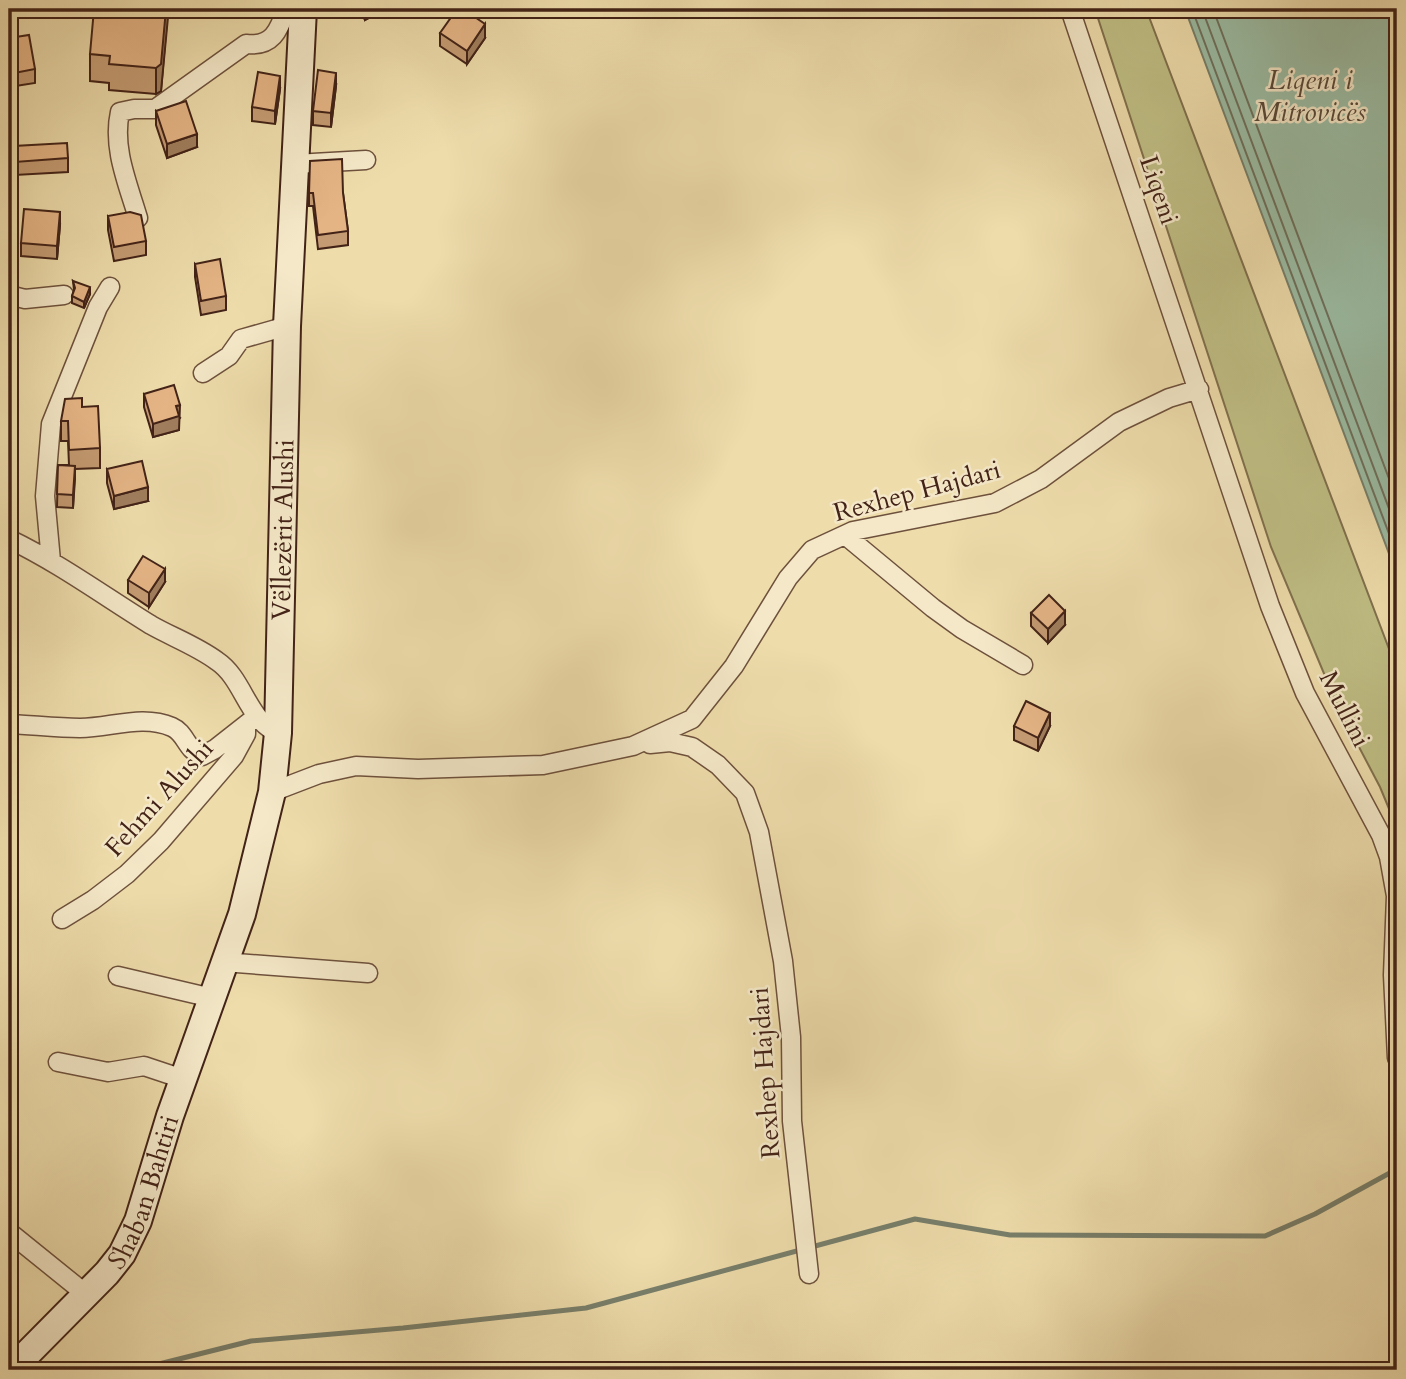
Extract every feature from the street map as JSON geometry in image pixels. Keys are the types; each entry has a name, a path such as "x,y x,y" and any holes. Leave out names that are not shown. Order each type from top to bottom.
{"main road":[{"name":"Vëllezërit Alushi","path":"278,733 287,326 303,9"},
{"name":"Shaban Bahtiri","path":"19,1370 27,1354 87,1295 122,1254 138,1221 183,1079 242,914 272,792 278,733"}],"street":[{"path":"138,218 120,160 117,125 120,113 134,109 155,109 246,44 260,46 273,36 286,9"},
{"name":"Liqeni","path":"1070,9 1199,389"},
{"path":"295,164 366,160"},
{"path":"51,561 45,496 51,424 98,307 110,287"},
{"path":"9,295 25,299 64,295"},
{"path":"203,373 229,356 242,339 287,326"},
{"name":"Rexhep Hajdari","path":"633,746 692,719 734,666 788,578 813,550 845,535 888,523 995,503 1041,479 1119,422 1169,398 1199,389"},
{"name":"Mullini","path":"1199,389 1270,607 1291,659 1305,693 1381,835 1389,857 1396,896 1393,975 1397,1058"},
{"path":"845,535 962,629 1023,665"},
{"path":"9,539 51,561 152,625 218,661 232,674 251,721 278,733"},
{"name":"Fehmi Alushi","path":"10,724 82,728 126,721 159,723 174,728 192,752 202,755 215,749 251,721"},
{"name":"Fehmi Alushi","path":"62,919 107,890 162,841 234,756 251,721"},
{"name":"Rexhep Hajdari","path":"272,792 319,774 356,766 418,769 543,765 633,746 670,742 692,747 718,765 745,793 759,832 783,961 791,1037 792,1121 808,1274"},
{"path":"223,962 368,972"},
{"path":"118,976 212,998"},
{"name":"Shaban Bahtiri","path":"58,1062 108,1072 144,1066 183,1079"},
{"name":"Shaban Bahtiri","path":"9,1232 87,1295"}],"shaded area":[{"path":"1095,9 1146,9 1397,670 1397,828 1380,787 1338,707 1271,547"}],"water":[{"name":"Liqeni i Mitrovicës","path":"1185,9 1397,9 1397,575"}],"building":[{"path":"94,9 166,9 161,64 156,68 109,64 110,56 90,54"},
{"path":"457,9 463,9 485,24 467,51 440,33"},
{"path":"29,35 35,69 9,74 9,38"},
{"path":"318,70 336,73 331,113 313,111"},
{"path":"258,72 280,76 275,111 252,107"},
{"path":"186,101 197,134 167,144 156,111"},
{"path":"67,143 68,158 15,162 14,146"},
{"path":"342,159 348,231 318,235 313,193 309,193 310,161"},
{"path":"24,209 60,212 57,246 21,243"},
{"path":"130,212 141,215 146,241 114,247 108,216"},
{"path":"220,259 226,296 201,301 195,264"},
{"path":"73,281 90,287 84,302 72,296 75,288"},
{"path":"174,385 180,405 176,406 179,416 153,424 144,394"},
{"path":"82,398 82,407 98,406 100,448 69,450 68,421 61,421 65,399"},
{"path":"142,461 148,487 114,496 107,469"},
{"path":"58,465 75,466 73,495 57,494"},
{"path":"143,556 165,569 149,593 128,580"},
{"path":"1049,595 1065,611 1048,629 1031,613"},
{"path":"1026,701 1050,713 1038,738 1014,726"}],"waterway":[{"path":"135,1370 251,1341 586,1308 915,1219 1010,1235 1265,1236 1315,1214 1397,1169"}]}
